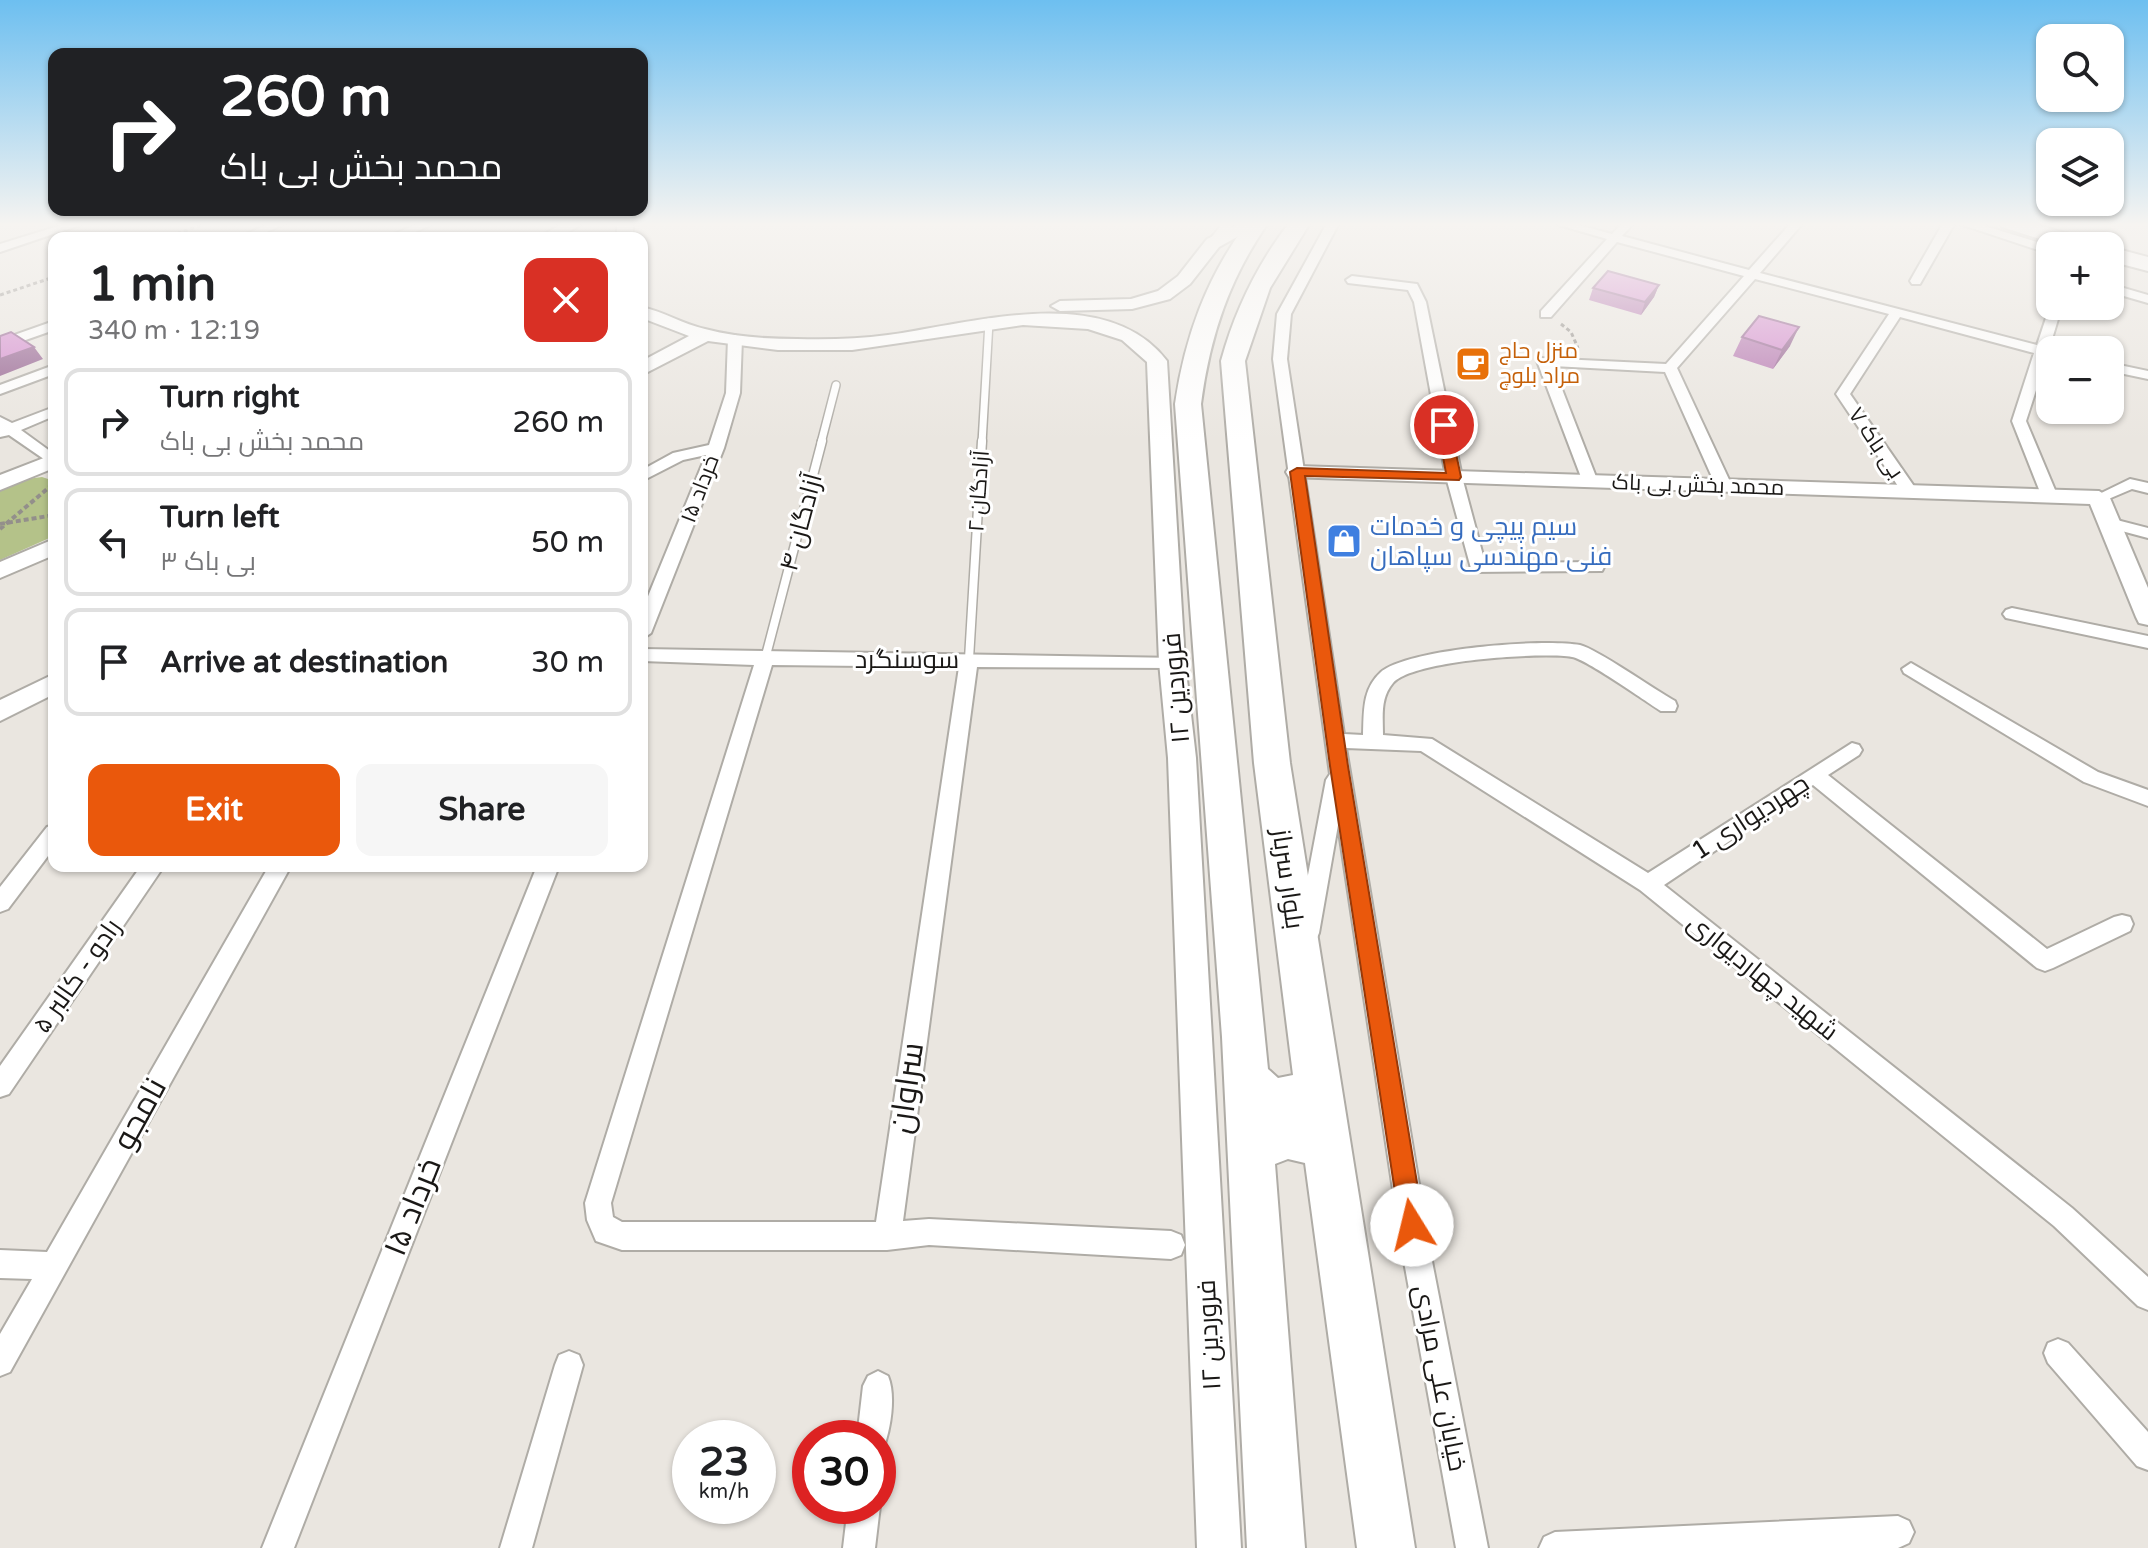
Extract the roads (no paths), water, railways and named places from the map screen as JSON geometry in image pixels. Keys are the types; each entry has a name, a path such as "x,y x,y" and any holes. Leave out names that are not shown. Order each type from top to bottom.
{"highway":[{"name":"بلوار سرباز","path":"1215,295 1194,351 1188,404 1247,1077 1276,1548"},
{"name":"بلوار سرباز","path":"1254,295 1244,317 1233,361 1272,763 1386,1548"},
{"path":"1247,1077 1264,1095 1288,1100 1300,1097 1316,1082"},
{"path":"1251,1155 1261,1145 1286,1136 1314,1142 1326,1150"}],"street":[{"name":"۱۲ فروردین","path":"648,314 705,335 857,334 1019,309 1148,301 1160,295"},
{"name":"خیابان علی مرادی","path":"1294,295 1284,314 1280,359 1339,766 1417,1256 1472,1548"},
{"path":"1417,295 1454,477 1478,568 1596,567"},
{"path":"1546,314 1564,295"},
{"path":"1670,368 1736,295"},
{"path":"1830,295 2036,349"},
{"name":"۱۲ فروردین","path":"648,298 741,334 798,345 906,339 989,322 1037,318 1091,323 1127,335 1157,361 1172,662 1182,758 1219,1548"},
{"name":"بی باک ۷","path":"1896,313 1843,394 1910,492"},
{"path":"0,345 48,327"},
{"name":"۱۵ خرداد","path":"648,618 716,448 733,393 741,334"},
{"path":"648,366 705,335"},
{"path":"1590,482 1544,361 1670,368"},
{"path":"1670,368 1724,486"},
{"path":"2124,370 2148,375"},
{"path":"0,390 48,371"},
{"path":"2036,378 2019,421 2050,497"},
{"path":"3,428 48,413"},
{"path":"3,428 48,456"},
{"path":"648,473 678,456 716,448"},
{"path":"0,483 48,463"},
{"name":"محمد بخش بی باک","path":"1297,472 2099,498"},
{"path":"2148,488 2130,484 2099,498 2148,617"},
{"path":"2109,523 2148,533"},
{"path":"0,571 48,549"},
{"path":"2012,614 2148,642"},
{"path":"1373,742 1374,697 1388,676 1412,666 1478,652 1578,651 1668,706"},
{"name":"سوسنگرد","path":"648,655 1172,662"},
{"path":"765,659 598,1203 600,1220 606,1231 622,1236 887,1236 929,1232 1171,1245"},
{"name":"سراوان","path":"887,1236 969,659"},
{"path":"1911,669 2091,777 2148,798"},
{"path":"0,712 48,686"},
{"name":"شهید چهاردیواری","path":"1336,741 1425,744 1648,884 2063,1217 2148,1296"},
{"name":"چهردیواری 1","path":"1648,884 1852,750"},
{"path":"1182,758 1225,813"},
{"path":"1301,977 1339,766"},
{"path":"1814,775 2045,961 2122,924"},
{"path":"0,903 48,841"},
{"name":"رادو - کالبر ۵","path":"0,1086 149,872"},
{"name":"نامجو","path":"0,1362 277,872"},
{"name":"۱۵ خرداد","path":"278,1548 546,872"},
{"path":"0,1264 54,1266"},
{"path":"2058,1353 2148,1455"},
{"path":"516,1548 569,1365"},
{"path":"874,1420 878,1386"},
{"path":"859,1548 862,1524"},
{"path":"1555,1548 1898,1532"}],"lane":[{"name":"آزادگان ۲","path":"969,659 989,322"},
{"name":"آزادگان ۴","path":"765,659 836,385"}],"place":[{"name":"منزل حاج مراد بلوچ","path":"1473,364"},
{"name":"سیم پیچی و خدمات فنی مهندسی سپاهان","path":"1344,541"}]}
